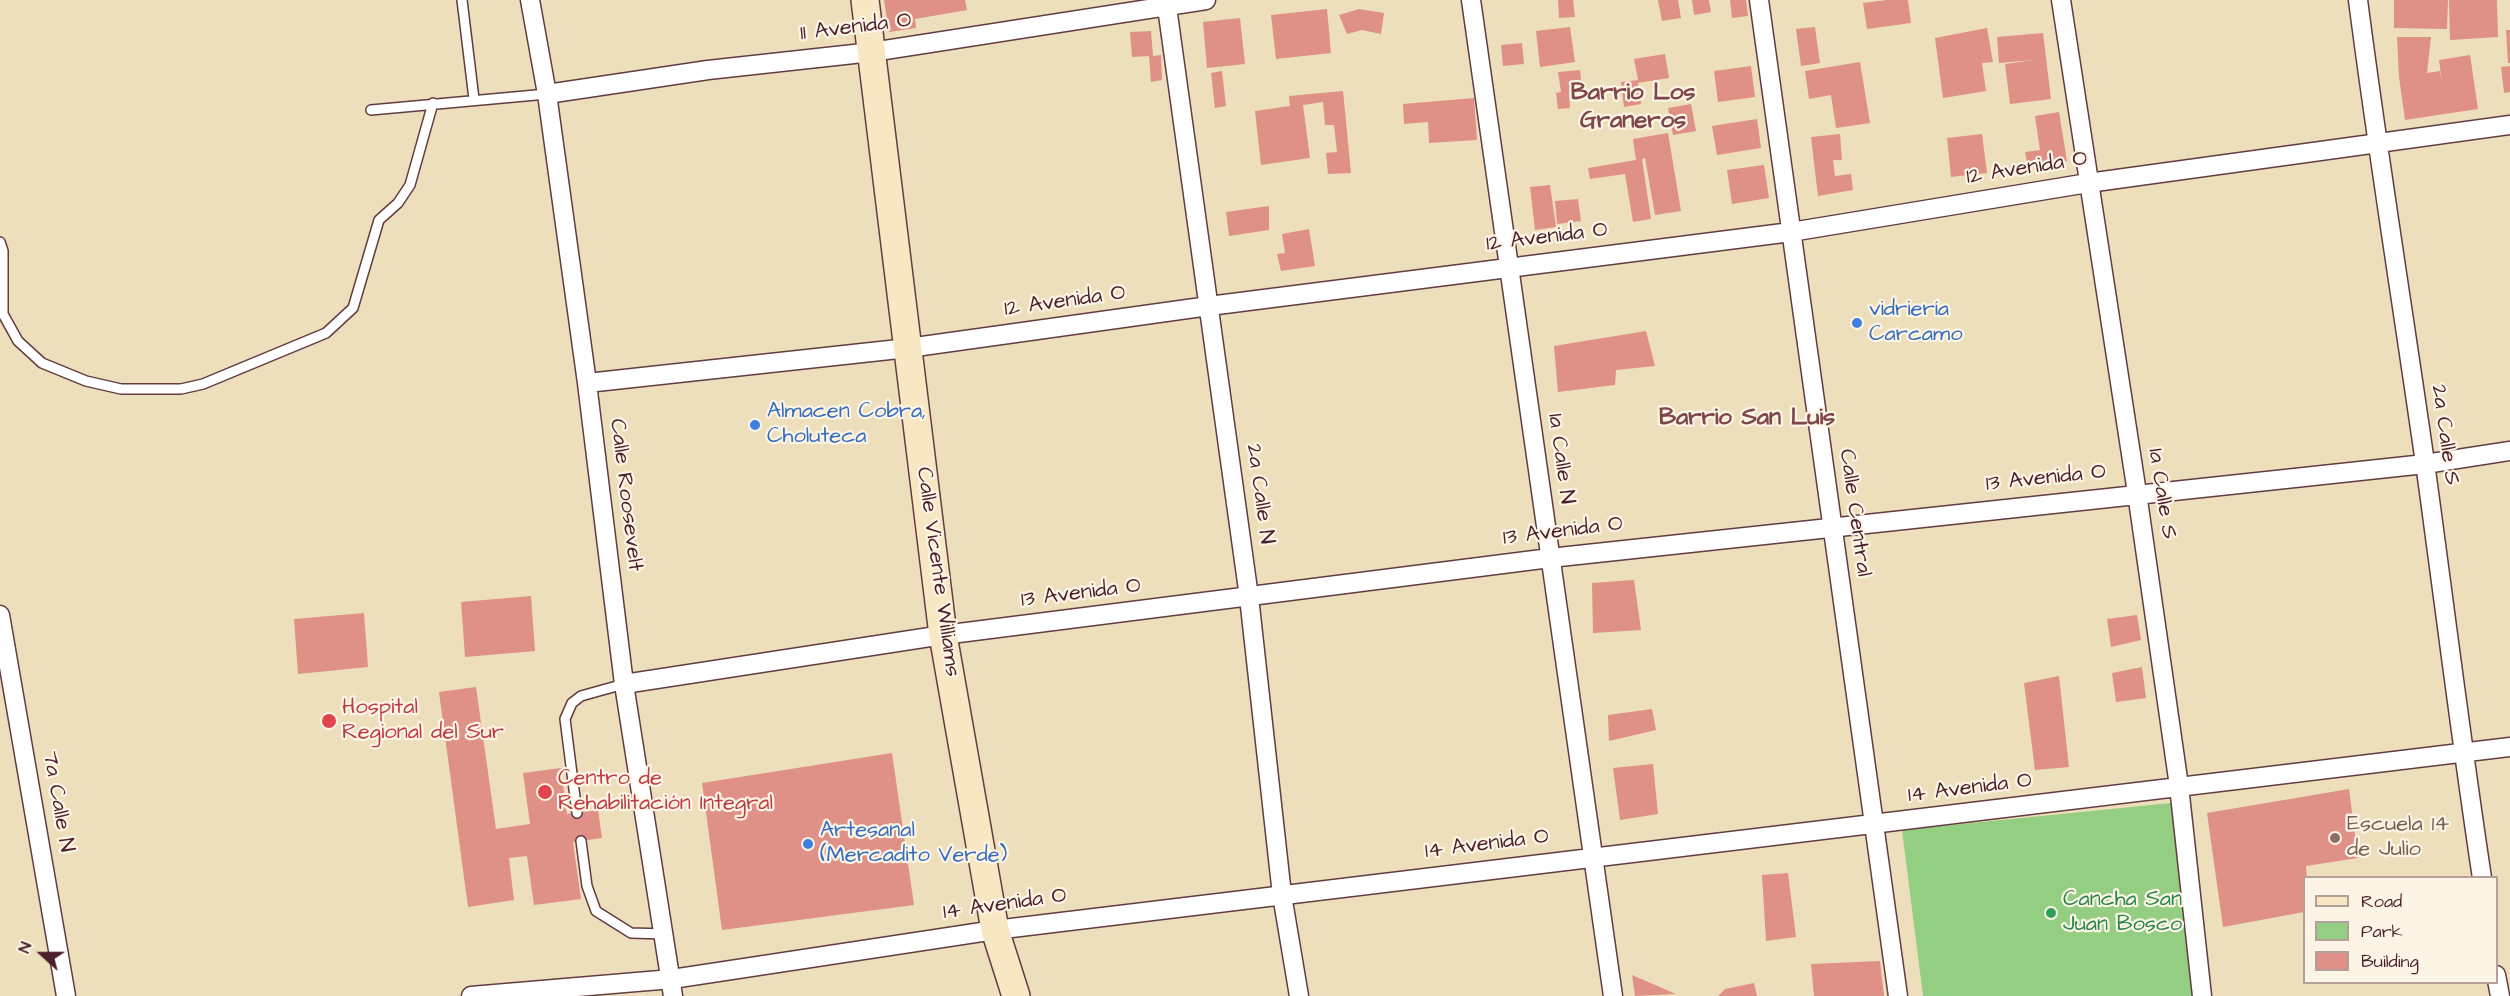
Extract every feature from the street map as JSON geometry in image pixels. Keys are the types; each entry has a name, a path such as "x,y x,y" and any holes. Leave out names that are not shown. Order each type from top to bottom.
{"main road":[{"name":"Calle Vicente Williams","path":"865,0 944,635 995,930 1016,996"}],"street":[{"name":"Calle Roosevelt","path":"530,0 547,94 587,383 624,684 673,988"},
{"name":"11 Avenida O","path":"547,94 708,70 872,52 1166,3 1206,0"},
{"name":"1a Calle N","path":"1471,0 1613,996"},
{"name":"Calle Central","path":"1759,0 1898,996"},
{"name":"1a Calle S","path":"2061,0 2137,493 2179,786 2202,996"},
{"name":"2a Calle S","path":"2358,0 2376,142 2425,464 2482,876"},
{"name":"2a Calle N","path":"1166,3 1249,597 1282,895 1299,996"},
{"name":"12 Avenida O","path":"587,383 908,348 1209,306 1791,232 2088,183 2510,125"},
{"name":"13 Avenida O","path":"624,684 944,635 1550,558 2137,493 2425,464 2510,451"},
{"name":"7a Calle N","path":"0,615 66,996"},
{"name":"14 Avenida O","path":"471,996 673,988 995,930 1592,856 1873,826 2179,786 2510,747"}],"lane":[{"path":"462,0 474,99"},
{"path":"371,110 547,94"},
{"path":"0,242 3,251 3,314 18,341 42,363 86,381 121,389 180,389 203,384 326,333 353,308 379,220 398,203 410,184 433,104"},
{"path":"577,813 565,719 572,704 581,696 624,684"},
{"path":"581,841 587,886 596,911 631,933 665,934"}],"green space":[{"name":"Cancha San Juan Bosco","path":"2171,803 2204,996 1923,996 1902,830"}],"building":[{"path":"884,0 965,0 967,10 915,19 916,28 889,32"},
{"path":"1558,0 1573,0 1575,17 1559,18"},
{"path":"1658,0 1678,0 1681,18 1662,21"},
{"path":"1692,0 1709,0 1711,12 1694,15"},
{"path":"1730,0 1746,0 1748,16 1732,18"},
{"path":"1908,0 1911,23 1867,29 1863,3"},
{"path":"2394,0 2448,0 2447,29 2394,28"},
{"path":"2449,0 2497,0 2498,37 2450,40"},
{"path":"1327,9 1331,53 1276,59 1271,15"},
{"path":"1359,9 1384,13 1381,34 1362,30 1347,34 1339,15"},
{"path":"1240,18 1245,64 1207,68 1203,22"},
{"path":"1570,27 1575,62 1540,67 1536,31"},
{"path":"1815,27 1820,63 1801,66 1796,29"},
{"path":"1987,28 1993,62 1982,63 1986,91 1943,98 1935,38"},
{"path":"2506,30 2510,30 2510,63 2508,63"},
{"path":"1151,31 1153,56 1161,55 1162,80 1151,82 1149,56 1132,57 1130,32"},
{"path":"2043,33 2051,99 2010,104 2005,64 2034,60 1999,63 1997,37"},
{"path":"2397,37 2431,37 2427,73 2440,71 2442,82 2439,60 2470,55 2478,109 2405,120 2399,77"},
{"path":"1522,43 1524,64 1503,66 1501,45"},
{"path":"1665,54 1669,78 1638,83 1641,104 1624,107 1621,82 1638,80 1634,59"},
{"path":"1860,62 1870,123 1836,128 1831,95 1809,99 1805,71"},
{"path":"1751,66 1755,97 1718,102 1714,71"},
{"path":"2510,66 2510,92 2504,93 2501,67"},
{"path":"1580,70 1582,90 1569,92 1570,108 1558,109 1556,93 1561,92 1558,72"},
{"path":"1222,71 1226,106 1215,108 1211,73"},
{"path":"1343,91 1351,173 1328,174 1326,153 1337,152 1334,125 1325,125 1323,102 1303,105 1310,158 1261,165 1255,111 1290,106 1289,96"},
{"path":"1474,98 1477,140 1429,143 1428,122 1404,124 1403,104"},
{"path":"1691,104 1696,131 1673,135 1668,108"},
{"path":"2059,112 2067,161 2028,168 2025,152 2040,150 2035,116"},
{"path":"1757,119 1761,148 1717,155 1712,126"},
{"path":"1668,133 1681,211 1655,215 1645,158 1642,159 1651,219 1633,222 1625,174 1590,179 1588,168 1636,160 1633,139"},
{"path":"1840,134 1842,160 1833,160 1835,176 1851,174 1853,190 1818,196 1811,137"},
{"path":"1982,134 1987,173 1951,177 1947,138"},
{"path":"1764,165 1769,198 1732,204 1727,170"},
{"path":"1550,185 1556,227 1535,230 1530,187"},
{"path":"1578,199 1581,221 1557,224 1555,201"},
{"path":"1269,206 1269,230 1229,236 1226,212"},
{"path":"1309,229 1315,266 1281,271 1277,254 1285,253 1282,234"},
{"path":"1646,331 1655,366 1616,370 1615,385 1558,392 1554,346"},
{"path":"1634,580 1641,630 1593,633 1592,583"},
{"path":"531,596 535,651 465,657 461,602"},
{"path":"364,613 368,667 298,674 294,619"},
{"path":"2137,615 2141,640 2111,647 2107,619"},
{"path":"2142,667 2146,698 2116,702 2112,673"},
{"path":"2059,676 2069,767 2035,770 2024,683"},
{"name":"Centro de Rehabilitación Integral","path":"476,687 496,829 530,824 523,773 561,768 567,814 598,810 602,838 573,842 581,899 534,905 527,856 509,858 514,900 468,907 439,692"},
{"path":"1652,709 1656,730 1609,741 1608,715"},
{"name":"Artesanal (Mercadito Verde)","path":"892,753 914,905 722,930 702,783"},
{"path":"1653,764 1658,814 1620,820 1613,768"},
{"path":"2349,789 2358,858 2306,866 2307,876 2303,876 2303,912 2223,927 2207,813"},
{"path":"1788,873 1796,937 1766,941 1762,875"},
{"path":"1880,961 1884,996 1814,996 1811,964"},
{"path":"1632,975 1676,994 1635,996"},
{"path":"1754,983 1757,996 1718,996 1725,989"}],"place":[{"name":"vidriería Carcamo","path":"1857,323"},
{"name":"Almacen Cobra, Choluteca","path":"755,425"},
{"name":"Hospital Regional del Sur","path":"329,721"},
{"name":"Centro de Rehabilitación Integral","path":"545,792"},
{"name":"Escuela 14 de Julio","path":"2335,838"},
{"name":"Artesanal (Mercadito Verde)","path":"808,844"},
{"name":"Cancha San Juan Bosco","path":"2051,913"}],"district":[{"name":"Barrio Los Graneros","path":"1633,108"},
{"name":"Barrio San Luis","path":"1747,419"}]}
